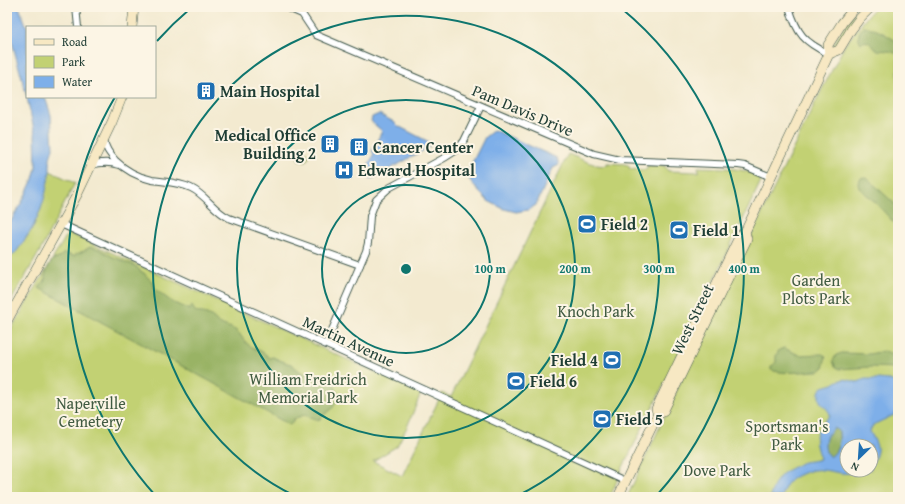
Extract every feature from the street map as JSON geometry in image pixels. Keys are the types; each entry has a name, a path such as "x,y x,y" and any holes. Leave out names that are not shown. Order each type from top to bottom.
{"street":[{"path":"76,7 78,26"},
{"path":"132,26 134,7"},
{"name":"Pam Davis Drive","path":"286,7 302,14 316,35 594,154 620,160 738,165 745,166 771,177"},
{"path":"789,7 794,24 802,36 811,45 829,54"},
{"name":"West Street","path":"618,497 658,414 656,409 740,235 745,232 829,54 828,45 842,23 855,7"},
{"name":"West Street","path":"829,54 839,50 851,30 871,7"},
{"path":"7,321 78,193 112,122 122,98"},
{"path":"326,344 368,243 370,216 376,200 389,188 457,150 464,141 481,106"},
{"path":"104,139 105,146 121,166"},
{"path":"91,165 106,162 121,166 144,178 188,186 198,191 223,215 229,218 360,265"},
{"name":"Martin Avenue","path":"61,224 625,481"}],"green space":[{"path":"860,7 867,7 837,46 831,49 837,37"},
{"name":"Garden Plots Park","path":"876,7 898,7 898,497 627,497 817,99 845,45"},
{"path":"864,27 878,31 898,42 898,54 890,51 875,49 869,42 861,43 859,34 860,30"},
{"path":"303,150 307,152 309,156 307,160 303,162 299,160 297,156 299,152"},
{"path":"568,154 603,166 607,165 607,163 625,164 628,165 630,169 645,170 648,168 647,165 665,166 668,171 698,172 698,167 742,170 757,176 761,181 681,350 623,467 610,497 7,497 7,336 68,233 421,393 407,427 397,446 373,461 402,476 442,393 451,397"},
{"path":"50,171 75,183 40,251 7,308 7,261 25,240 35,224 44,198"},
{"path":"863,177 868,179 898,207 898,227 874,201 859,188 858,183"},
{"name":"William Freidrich Memorial Park","path":"91,247 99,249 113,257 137,267 151,280 155,289 172,302 190,310 190,307 192,306 195,311 205,313 215,319 218,323 236,330 248,345 263,352 269,358 273,357 291,364 301,372 332,383 335,386 339,398 331,410 319,420 304,415 294,419 290,425 39,288 45,280 49,265 53,259 57,259 64,253 74,256"},
{"path":"784,348 799,355 822,354 826,356 823,368 819,371 795,372 771,370 771,367 776,362 776,356 779,350"},
{"path":"883,351 898,357 898,368 870,367 839,369 835,366 833,361 836,355 842,353 870,354"},
{"path":"834,428 839,432 837,449 830,457 825,447 827,436"}],"water":[{"path":"7,7 19,7 27,26 26,94 12,42 7,27"},
{"path":"27,98 45,98 51,115 53,148 50,158 50,171 45,196 32,229 17,251 7,261 7,228 24,198 33,179 36,167 35,134"},
{"path":"379,114 429,142 430,145 429,147 376,177 370,178 366,176 364,172 374,155 372,151 382,131 371,121 372,117"},
{"path":"494,130 557,158 559,165 553,168 536,205 528,210 516,212 504,209 488,201 466,175 485,137"},
{"path":"843,379 856,382 865,379 889,380 898,383 898,410 894,415 873,425 870,431 873,438 839,438 839,432 834,428 827,436 825,447 830,457 833,455 838,446 839,439 839,472 819,470 809,471 790,480 781,497 770,497 774,485 783,473 802,463 820,459 817,450 816,434 830,415 828,410 819,400 819,393 821,389"}],"place":[{"name":"Main Hospital","path":"206,91"},
{"name":"Medical Office Building 2","path":"330,144"},
{"name":"Cancer Center","path":"359,147"},
{"name":"Edward Hospital","path":"344,170"},
{"name":"Field 2","path":"587,224"},
{"name":"Field 1","path":"679,230"},
{"name":"Field 4","path":"612,360"},
{"name":"Field 6","path":"516,381"},
{"name":"Field 5","path":"602,419"}],"park label":[{"name":"Knoch Park","path":"596,311"},
{"name":"Naperville Cemetery","path":"91,412"},
{"name":"Sportsman's Park","path":"787,435"},
{"name":"Dove Park","path":"717,470"}]}
